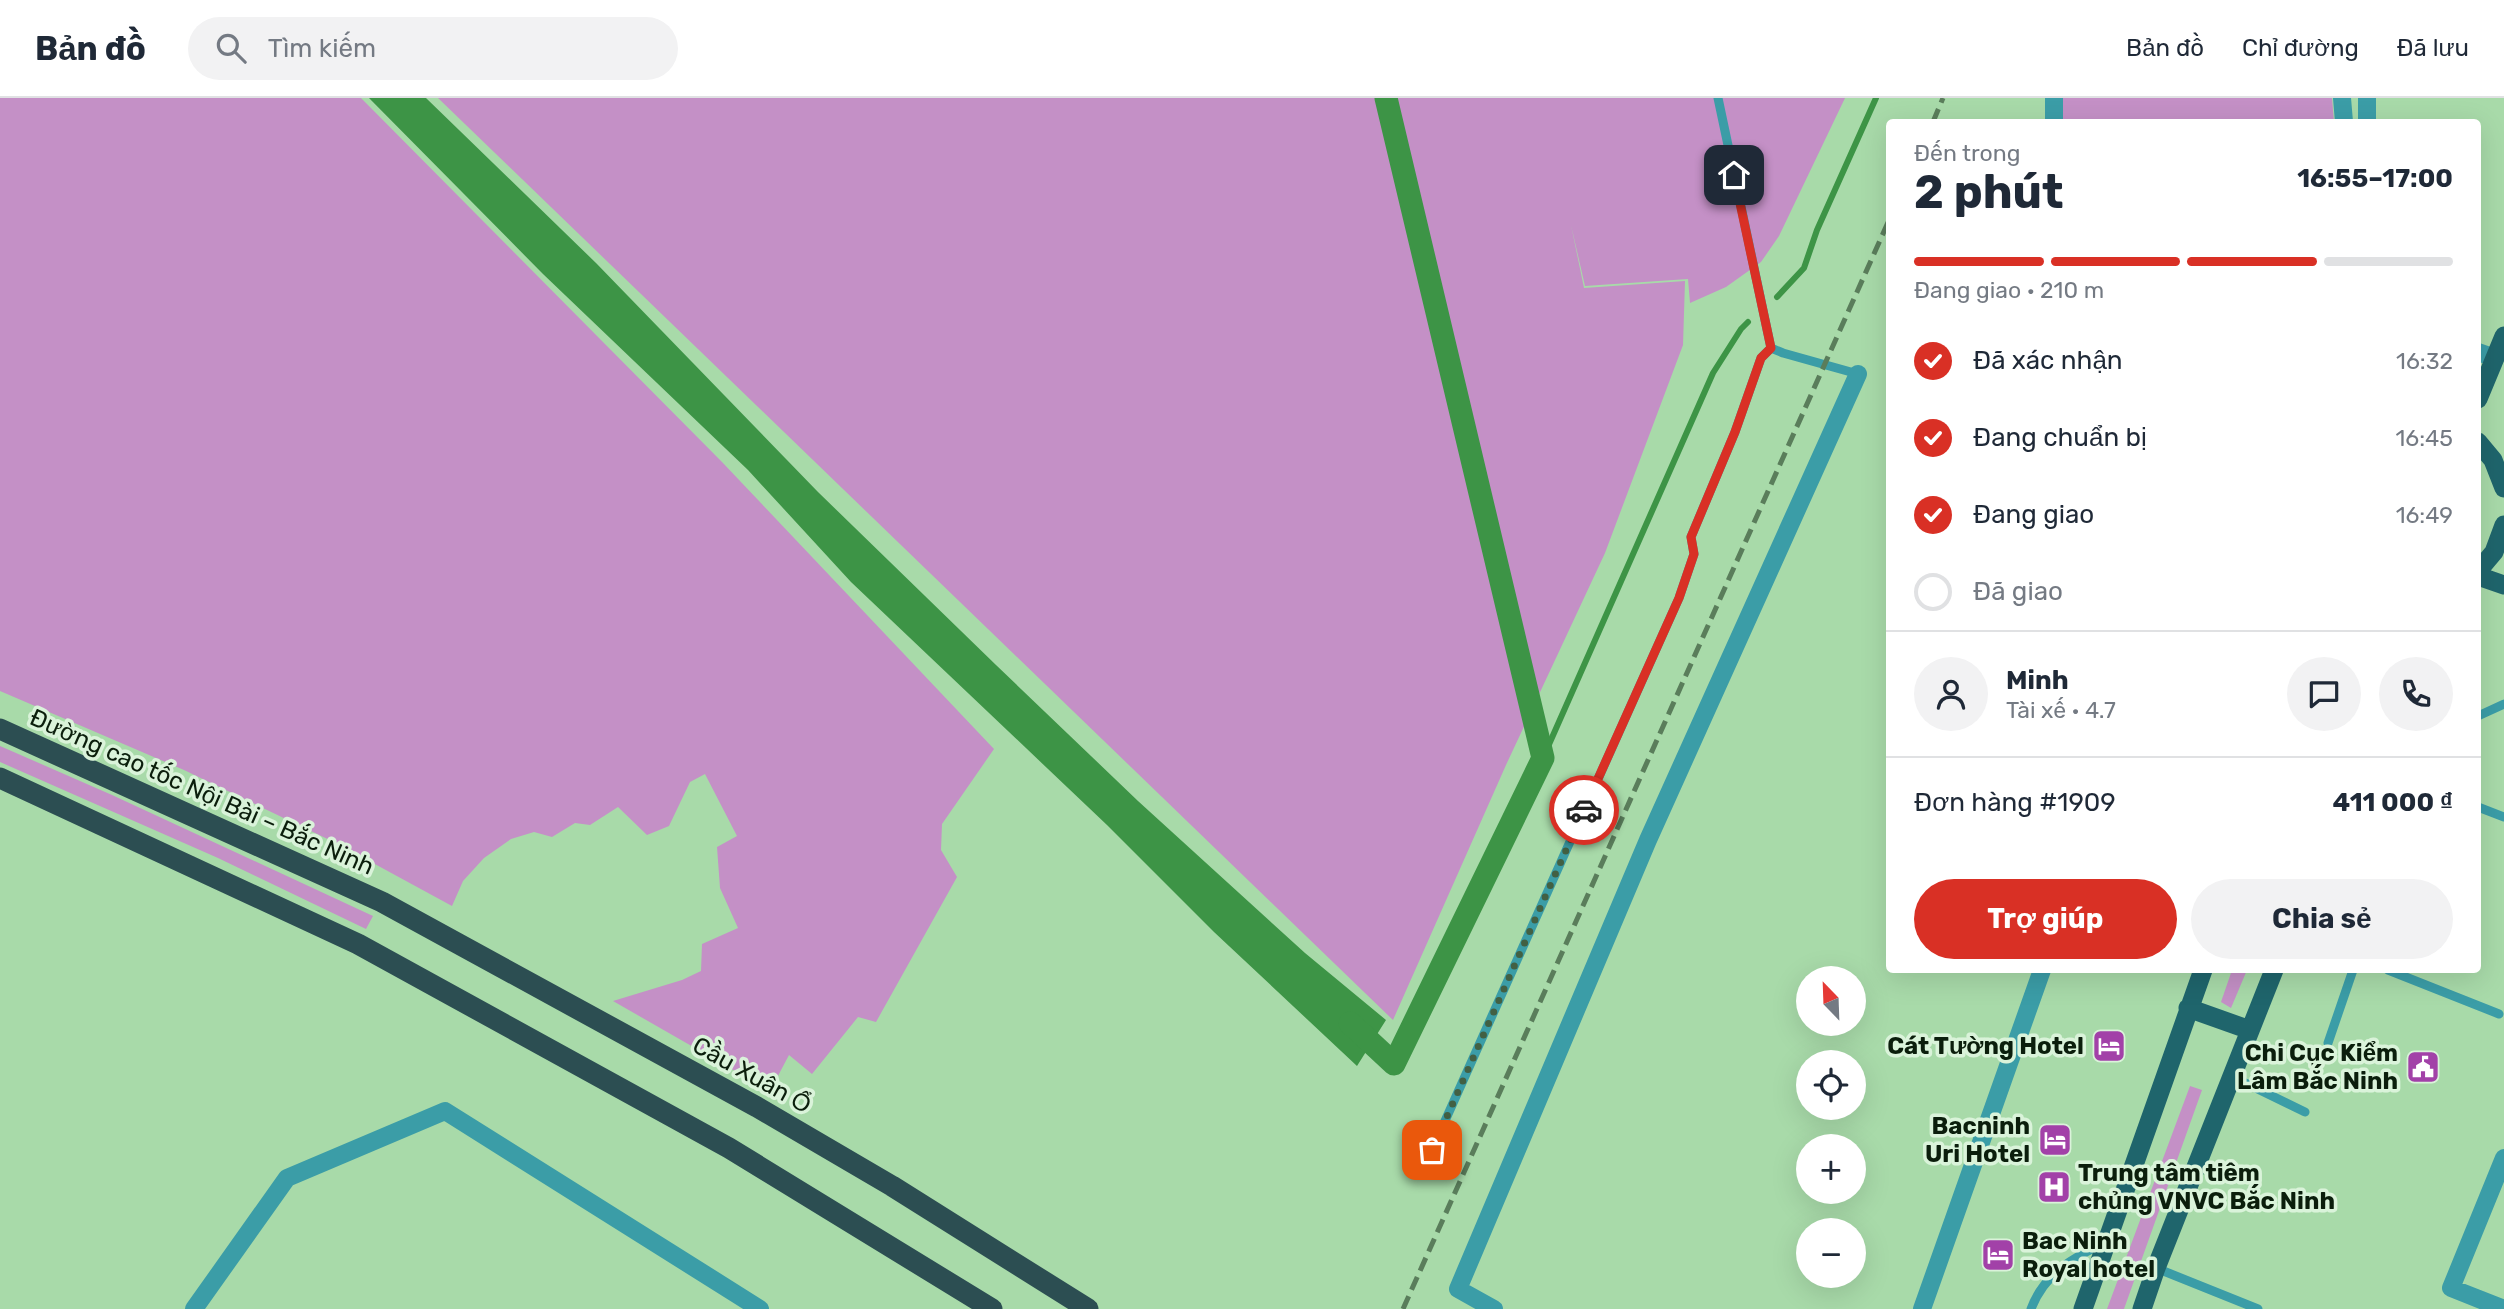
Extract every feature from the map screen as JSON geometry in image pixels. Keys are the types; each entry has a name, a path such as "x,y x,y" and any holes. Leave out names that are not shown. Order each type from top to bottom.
{"highway":[{"name":"Đường cao tốc Nội Bài – Bắc Ninh","path":"0,729 382,902"},
{"path":"0,778 358,944 729,1148 992,1309"},
{"name":"Cầu Xuân Ổ","path":"382,902 757,1107 892,1186 1088,1309"}],"main road":[{"path":"2481,382 2486,355 2504,336"},
{"path":"2481,446 2493,460 2504,488"},
{"path":"2481,567 2494,552 2504,525"},
{"path":"2481,577 2504,585"},
{"path":"2083,1309 2202,973"},
{"path":"2142,1309 2273,973"},
{"path":"2188,1008 2250,1030"}],"street":[{"path":"2053,98 2054,119"},
{"path":"2342,98 2344,119"},
{"path":"2367,98 2367,119"},
{"path":"1494,1309 1458,1289 1648,840 1858,374"},
{"path":"1922,1309 2041,973"},
{"path":"194,1309 286,1178 445,1111 760,1309"},
{"path":"2504,1158 2451,1288 2504,1308"}],"lane":[{"path":"1717,98 1771,348"},
{"path":"1771,348 1858,374"},
{"path":"1432,1150 1679,598 1694,554 1691,537 1735,432 1761,358 1771,348"},
{"path":"2481,715 2504,704"},
{"path":"2481,808 2504,817"},
{"path":"2328,1043 2352,973"},
{"path":"2396,973 2499,1014"},
{"path":"2231,1076 2305,1112"},
{"path":"2031,1309 2036,1296 2056,1270 2106,1242"},
{"path":"2156,1268 2236,1305 2258,1309"}],"shaded area":[{"path":"0,98 361,98 722,462 994,749 942,824 941,850 957,877 876,1022 858,1017 812,1074 789,1055 770,1091 613,1001 682,980 701,971 702,944 738,928 720,888 717,847 737,836 705,774 690,782 669,826 647,835 618,807 590,825 575,823 552,837 534,832 511,839 484,858 463,881 452,906 338,844 184,770 0,691"},
{"path":"369,98 426,98 596,263 818,492 996,665 1138,801 1305,953 1386,1020 1357,1066 851,582 748,470 543,274"},
{"path":"438,98 1845,98 1779,236 1761,262 1726,287 1690,303 1688,279 1585,286 1571,225 1584,288 1685,281 1683,345 1605,553 1506,765 1393,1020"},
{"path":"2063,98 2332,98 2334,119 2063,119"},
{"path":"0,746 373,916 366,929 218,858 0,762"},
{"path":"2231,973 2246,973 2231,1008 2221,1002"},
{"path":"2190,1086 2202,1090 2124,1309 2107,1309"}],"waterway":[{"path":"1350,1023 1394,1064 1543,758 1386,98"},
{"path":"1777,297 1804,268 1817,230 1876,98"},
{"path":"1543,758 1713,373 1748,322"}],"railway":[{"path":"1934,119 1943,98"},
{"path":"1403,1309 1886,227"}],"way so far":[{"path":"1432,1150 1584,810"}],"place":[{"name":"Cát Tường Hotel","path":"2109,1046"},
{"name":"Chi Cục Kiểm Lâm Bắc Ninh","path":"2423,1067"},
{"name":"Bacninh Uri Hotel","path":"2055,1140"},
{"name":"Trung tâm tiêm chủng VNVC Bắc Ninh","path":"2054,1187"},
{"name":"Bac Ninh Royal hotel","path":"1998,1255"}],"route":[{"path":"1584,810 1679,598 1694,554 1691,537 1735,432 1761,358 1771,348 1734,175"}]}
